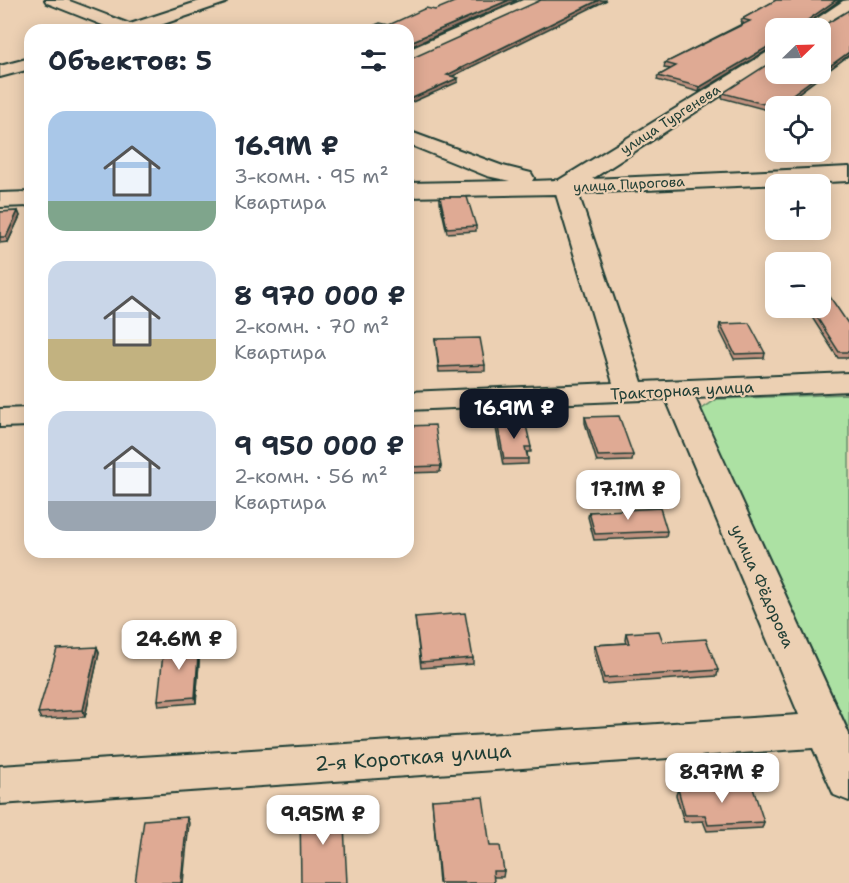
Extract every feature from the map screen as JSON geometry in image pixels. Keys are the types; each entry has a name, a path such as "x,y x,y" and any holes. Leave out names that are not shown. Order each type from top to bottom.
{"street":[{"path":"53,0 115,24"},
{"path":"148,24 219,0"},
{"path":"414,54 536,0"},
{"path":"827,18 849,4"},
{"name":"улица Тургенева","path":"565,187 765,58"},
{"path":"0,72 24,65"},
{"path":"414,139 495,171 565,187 631,392"},
{"name":"улица Пирогова","path":"414,190 565,187 849,174"},
{"path":"0,200 24,199"},
{"name":"Тракторная улица","path":"414,401 849,382"},
{"name":"улица Фёдорова","path":"677,390 849,782"},
{"path":"0,418 24,417"},
{"name":"2-я Короткая улица","path":"0,785 826,730"}],"green space":[{"path":"849,394 849,730 700,410 717,399"}],"building":[{"path":"459,0 509,0 414,40 414,24 391,24 426,8 435,10"},
{"path":"541,0 599,0 447,75 458,78 414,97 414,57"},
{"path":"776,0 836,0 810,18 765,18 765,49 700,87 658,76 676,66 665,63 750,21 742,19"},
{"path":"849,10 849,52 831,65 831,21"},
{"path":"765,66 765,84 806,84 790,96 765,96 765,104 723,93"},
{"path":"440,197 467,197 476,226 447,228"},
{"path":"18,211 6,237 0,237 0,212"},
{"path":"831,298 849,325 849,352 839,352 817,318 831,318"},
{"path":"749,323 765,353 735,354 720,324"},
{"path":"480,338 485,365 439,367 435,339"},
{"path":"619,416 633,455 598,456 585,417"},
{"path":"525,421 531,447 525,447 528,459 504,459 497,422"},
{"path":"435,425 441,466 414,467 414,426"},
{"path":"660,508 667,531 595,534 589,512"},
{"path":"465,613 473,658 421,662 415,617"},
{"path":"659,631 663,642 706,639 718,670 604,678 595,645 629,643 626,633"},
{"path":"199,642 195,697 158,700 164,645"},
{"path":"97,647 83,710 38,713 57,649"},
{"path":"752,785 764,822 708,825 705,815 685,815 678,789"},
{"path":"483,797 490,846 500,846 504,871 493,871 494,883 440,883 432,800"},
{"path":"343,807 347,883 301,883 300,810"},
{"path":"187,817 181,883 135,883 144,820"}]}
